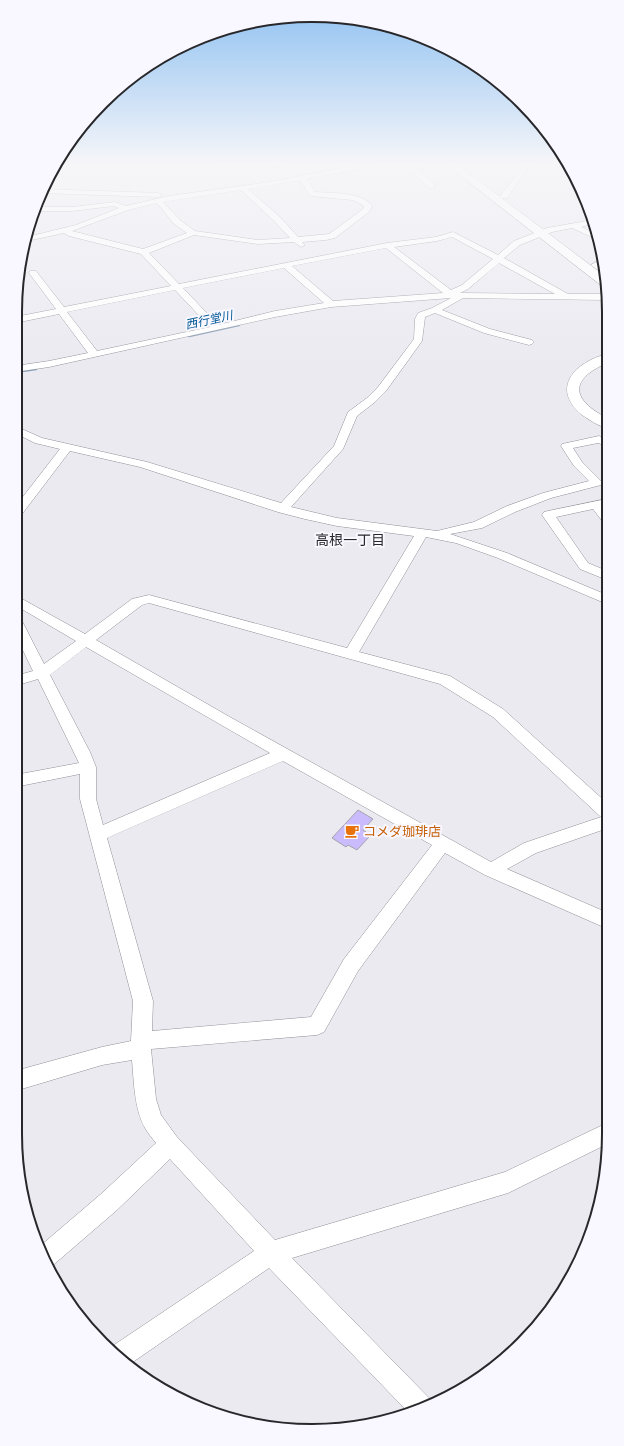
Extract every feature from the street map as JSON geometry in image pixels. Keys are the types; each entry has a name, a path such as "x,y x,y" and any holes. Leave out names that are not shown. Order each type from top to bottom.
{"highway":[{"path":"542,229 598,267"},
{"path":"543,229 600,277"}],"main road":[{"path":"602,360 594,363 580,374 574,382 572,391 575,401 592,416 602,421"},
{"path":"602,365 590,372 584,380 582,389 583,396 588,405 602,415"}],"street":[{"path":"186,229 193,233 258,242 321,239 332,236 341,229"},
{"path":"287,229 314,259"},
{"path":"449,294 465,287 516,243 546,232 558,229"},
{"path":"581,229 591,235"},
{"path":"32,238 65,230 72,234 144,252 216,328"},
{"path":"144,252 193,233"},
{"path":"22,319 314,259 387,245 437,239 453,234 566,296"},
{"path":"387,245 449,294"},
{"path":"286,265 332,304"},
{"path":"33,273 94,354"},
{"path":"22,368 49,364 276,314 332,304 449,294 601,297"},
{"path":"282,509 339,447 352,414 371,400 382,389 419,339 421,315 435,310 461,295"},
{"path":"435,310 487,331 529,342"},
{"path":"22,432 39,441 143,464 282,509 337,522 438,535 504,555 602,598"},
{"path":"438,535 444,532 478,525 511,509 547,495 597,483 578,464 566,446 599,439 602,440"},
{"path":"22,498 67,448"},
{"path":"601,504 548,516 584,566 602,574"},
{"path":"351,653 422,533"},
{"path":"22,680 42,673 137,602 149,599 351,653 445,680 498,713 602,808"},
{"path":"22,602 283,754 491,870 602,918"},
{"path":"22,634 82,752 88,767 88,799 143,1001 141,1045 146,1099 152,1120 170,1144 271,1253 417,1404"},
{"path":"98,835 283,754"},
{"path":"22,780 88,767"},
{"path":"491,870 530,848 602,823"},
{"path":"22,1079 141,1045 317,1026 351,966 443,843"},
{"path":"123,1354 271,1253 508,1182 602,1136"},
{"path":"48,1254 109,1202 170,1144"}],"building":[{"name":"コメダ珈琲店","path":"358,810 373,819 363,830 366,832 364,834 369,837 357,850 348,845 346,847 332,838"}],"waterway":[{"name":"西行堂川","path":"189,336 239,325"},
{"name":"西行堂川","path":"22,371 36,369"}],"place":[{"name":"コメダ珈琲店","path":"352,831"}],"district":[{"name":"高根一丁目","path":"350,540"}]}
